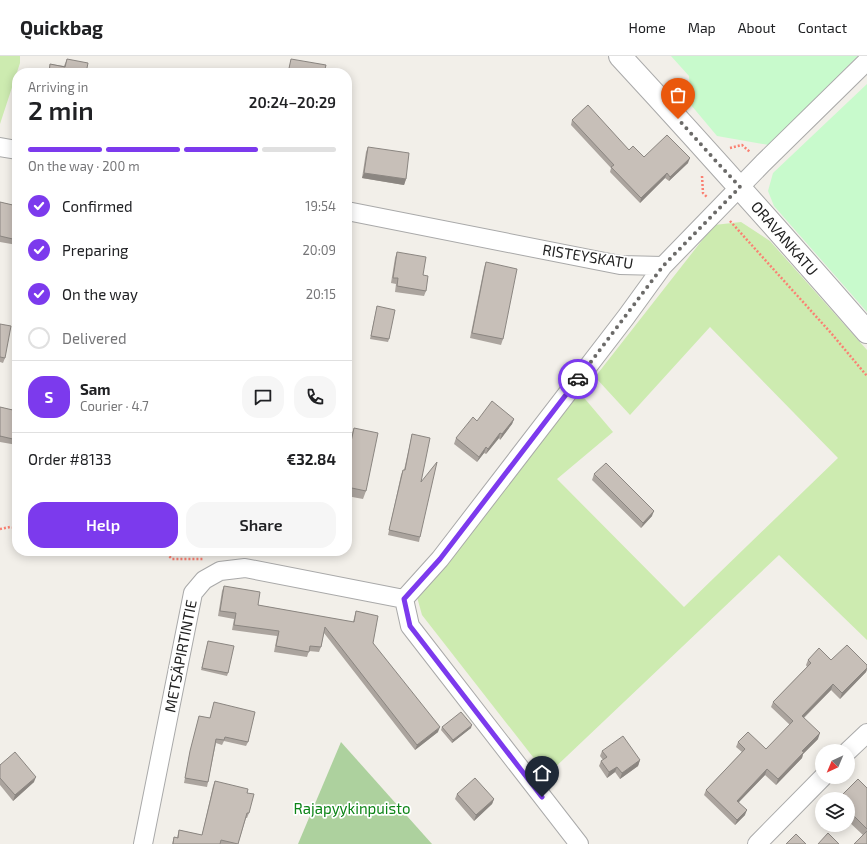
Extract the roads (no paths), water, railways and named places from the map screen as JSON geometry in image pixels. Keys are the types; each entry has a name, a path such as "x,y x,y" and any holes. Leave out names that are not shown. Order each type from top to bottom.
{"street":[{"name":"ORAVANKATU","path":"620,56 740,187 867,332"},
{"path":"579,844 410,626 404,599 440,559 616,330 663,266 867,61"},
{"path":"0,147 12,149"},
{"name":"RISTEYSKATU","path":"352,211 620,265 663,266"},
{"name":"METSÄPIRTINTIE","path":"143,844 192,593 204,580 220,571 245,568 404,599"},
{"path":"855,744 867,733"},
{"path":"757,844 816,784"}],"park label":[{"name":"Rajapyykinpuisto","path":"352,808"}]}
